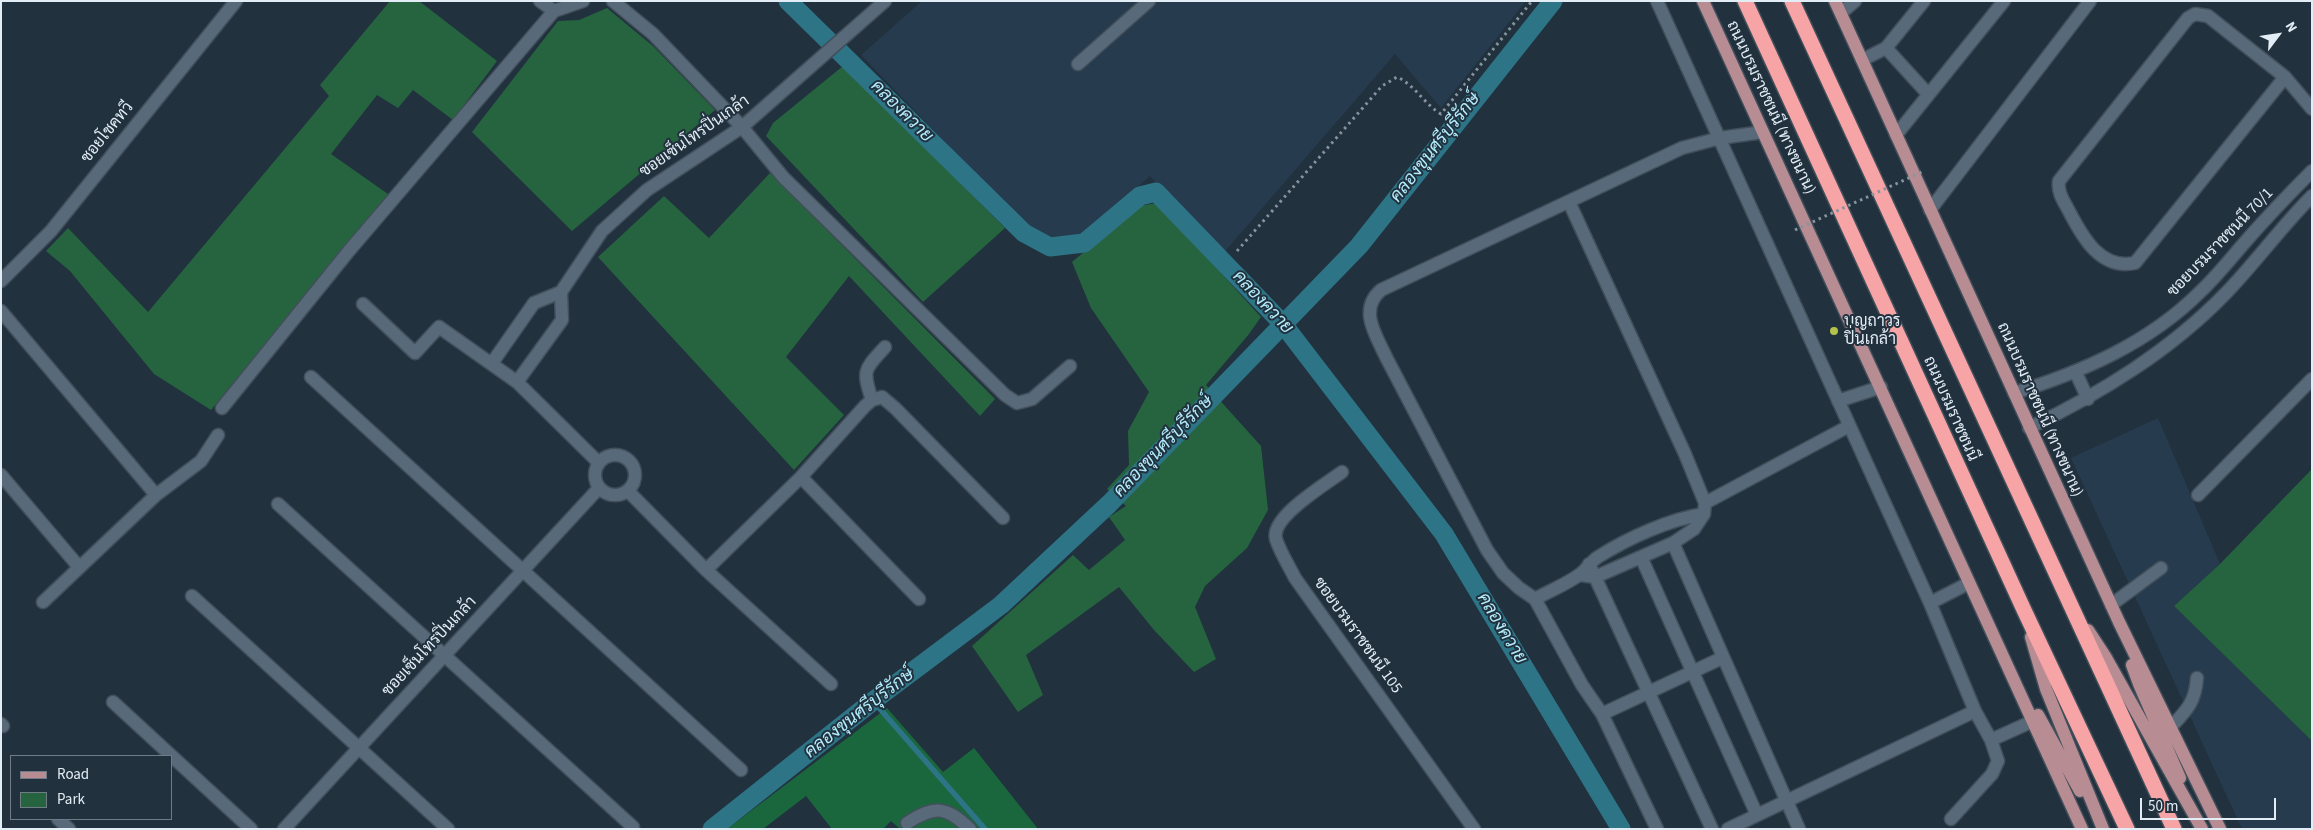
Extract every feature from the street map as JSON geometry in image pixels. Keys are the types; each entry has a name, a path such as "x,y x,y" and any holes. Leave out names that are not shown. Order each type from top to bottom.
{"highway":[{"name":"ถนนบรมราชชนนี","path":"1745,1 2024,610 2127,829"},
{"name":"ถนนบรมราชชนนี","path":"1792,1 2174,829"}],"main road":[{"name":"ถนนบรมราชชนนี (ทางขนาน)","path":"1703,1 2082,829"},
{"name":"ถนนบรมราชชนนี (ทางขนาน)","path":"1835,1 2118,622 2220,829"},
{"path":"2069,600 2105,656 2202,829"},
{"path":"2024,610 2046,689 2102,829"},
{"path":"2118,622 2138,684 2202,829"},
{"path":"1994,634 2102,829"}],"street":[{"name":"ซอยโชคทวี","path":"1,281 51,231 236,1"},
{"path":"540,1 554,11"},
{"path":"222,408 348,252 554,11 583,1"},
{"path":"613,1 653,34 742,127 783,178 1005,395 1017,403 1032,399 1070,366"},
{"path":"1078,64 1149,1"},
{"path":"1657,1 1930,603 1975,711 1991,740 1998,761 1996,767 1951,819"},
{"path":"1841,14 1855,1"},
{"path":"1862,60 1886,48 1924,1"},
{"path":"1896,135 2004,1"},
{"path":"1930,210 2090,1"},
{"name":"ซอยเซ็นโทรปิ่นเกล้า","path":"561,292 602,231 646,190 742,127 885,2"},
{"path":"2285,77 2135,263 2127,265 2114,261 2092,248 2084,238 2061,196 2058,187 2059,181 2188,18 2195,14 2208,16 2285,77 2312,109"},
{"path":"1886,48 1928,94"},
{"path":"1656,829 1602,714 1582,685 1535,599 1519,588 1503,573 1487,550 1386,357 1372,326 1368,310 1372,298 1381,290 1682,148 1720,138 1763,132"},
{"name":"ซอยบรมราชชนนี 70/1","path":"2014,393 2076,373 2126,348 2172,317 2200,293 2271,213 2312,171"},
{"name":"ซอยบรมราชชนนี 70/1","path":"2029,428 2088,399 2134,370 2197,320 2226,293 2285,222 2312,196"},
{"path":"1569,202 1684,454 1704,509 1694,529 1673,543 1595,577 1580,574"},
{"path":"492,363 534,303 561,292 562,320 517,382"},
{"path":"363,304 414,354 439,327 517,382 598,463"},
{"path":"1,311 156,495"},
{"path":"872,400 864,378 868,365 885,347"},
{"path":"2076,373 2088,399"},
{"path":"311,377 741,770"},
{"path":"2198,496 2312,379"},
{"path":"1838,402 1881,387"},
{"path":"706,570 801,476 872,400 882,397 1003,518"},
{"path":"1535,599 1580,574 1588,564 1608,552 1670,522 1704,509 1849,426"},
{"path":"43,602 156,495 201,461 218,436"},
{"path":"610,455 623,456 629,460 635,472 635,479 628,491 622,494 610,495 599,488 595,475 598,463 610,455"},
{"name":"ซอยบรมราชชนนี 105","path":"1342,472 1294,506 1276,529 1276,538 1295,578 1474,829"},
{"path":"1,475 79,567"},
{"path":"801,476 919,599"},
{"name":"ซอยเซ็นโทรปิ่นเกล้า","path":"284,829 599,488"},
{"path":"628,491 706,570 831,684"},
{"path":"278,504 633,827"},
{"path":"1673,543 1798,829"},
{"path":"1641,557 1757,815"},
{"path":"1588,564 1712,829"},
{"path":"2111,605 2161,568"},
{"path":"1930,603 1969,583"},
{"path":"192,596 448,829"},
{"path":"1602,714 1722,658"},
{"path":"2170,728 2192,702 2195,696 2197,678"},
{"path":"113,702 171,755"},
{"path":"1728,829 1975,711"},
{"path":"1991,740 2033,721"},
{"path":"172,756 251,829"},
{"path":"907,823 921,814 934,810 946,810 970,829"},
{"path":"59,820 69,829"}],"path":[{"path":"1237,251 1382,86 1397,77 1407,81 1430,107 1442,114 1532,1"},
{"path":"1795,230 1924,171"}],"shaded area":[{"path":"922,1 1526,1 1441,108 1395,54 1221,256 1150,176 1079,240 1055,242 1033,233 861,55"},
{"path":"2158,418 2220,564 2174,606 2312,741 2312,829 2242,829 2071,458"}],"green space":[{"path":"390,1 419,1 497,61 453,120 413,90 398,108 377,95 331,154 388,194 211,410 154,374 70,271 46,251 68,228 148,312 329,96 320,85"},
{"path":"607,8 653,46 715,110 572,231 472,132 558,21 579,20"},
{"path":"843,66 1005,228 923,302 766,136 773,123"},
{"path":"770,173 995,399 980,416 849,276 786,357 844,415 794,470 598,257 664,196 709,238"},
{"path":"1157,203 1261,317 1206,385 1261,446 1268,510 1247,548 1205,586 1195,607 1216,659 1194,672 1154,630 1119,587 1026,655 1043,695 1018,712 972,646 1073,555 1089,570 1125,540 1109,517 1126,506 1107,489 1129,465 1128,431 1149,392 1091,308 1072,262 1139,206"},
{"path":"2312,469 2312,741 2174,606 2220,564"},
{"path":"887,708 943,772 974,748 1038,829 900,829 891,821 883,829 832,829 806,796 763,829 727,829"}],"waterway":[{"name":"คลองควาย","path":"788,1 1024,233 1050,247 1084,243 1140,196 1156,192 1283,324 1444,534 1621,829"},
{"name":"คลองขุนศรีบุรีรักษ์","path":"712,829 873,701 1001,605 1109,504 1359,246 1553,1"},
{"path":"873,701 985,829"}],"place":[{"name":"บุญถาวร ปิ่นเกล้า","path":"1834,331"}]}
